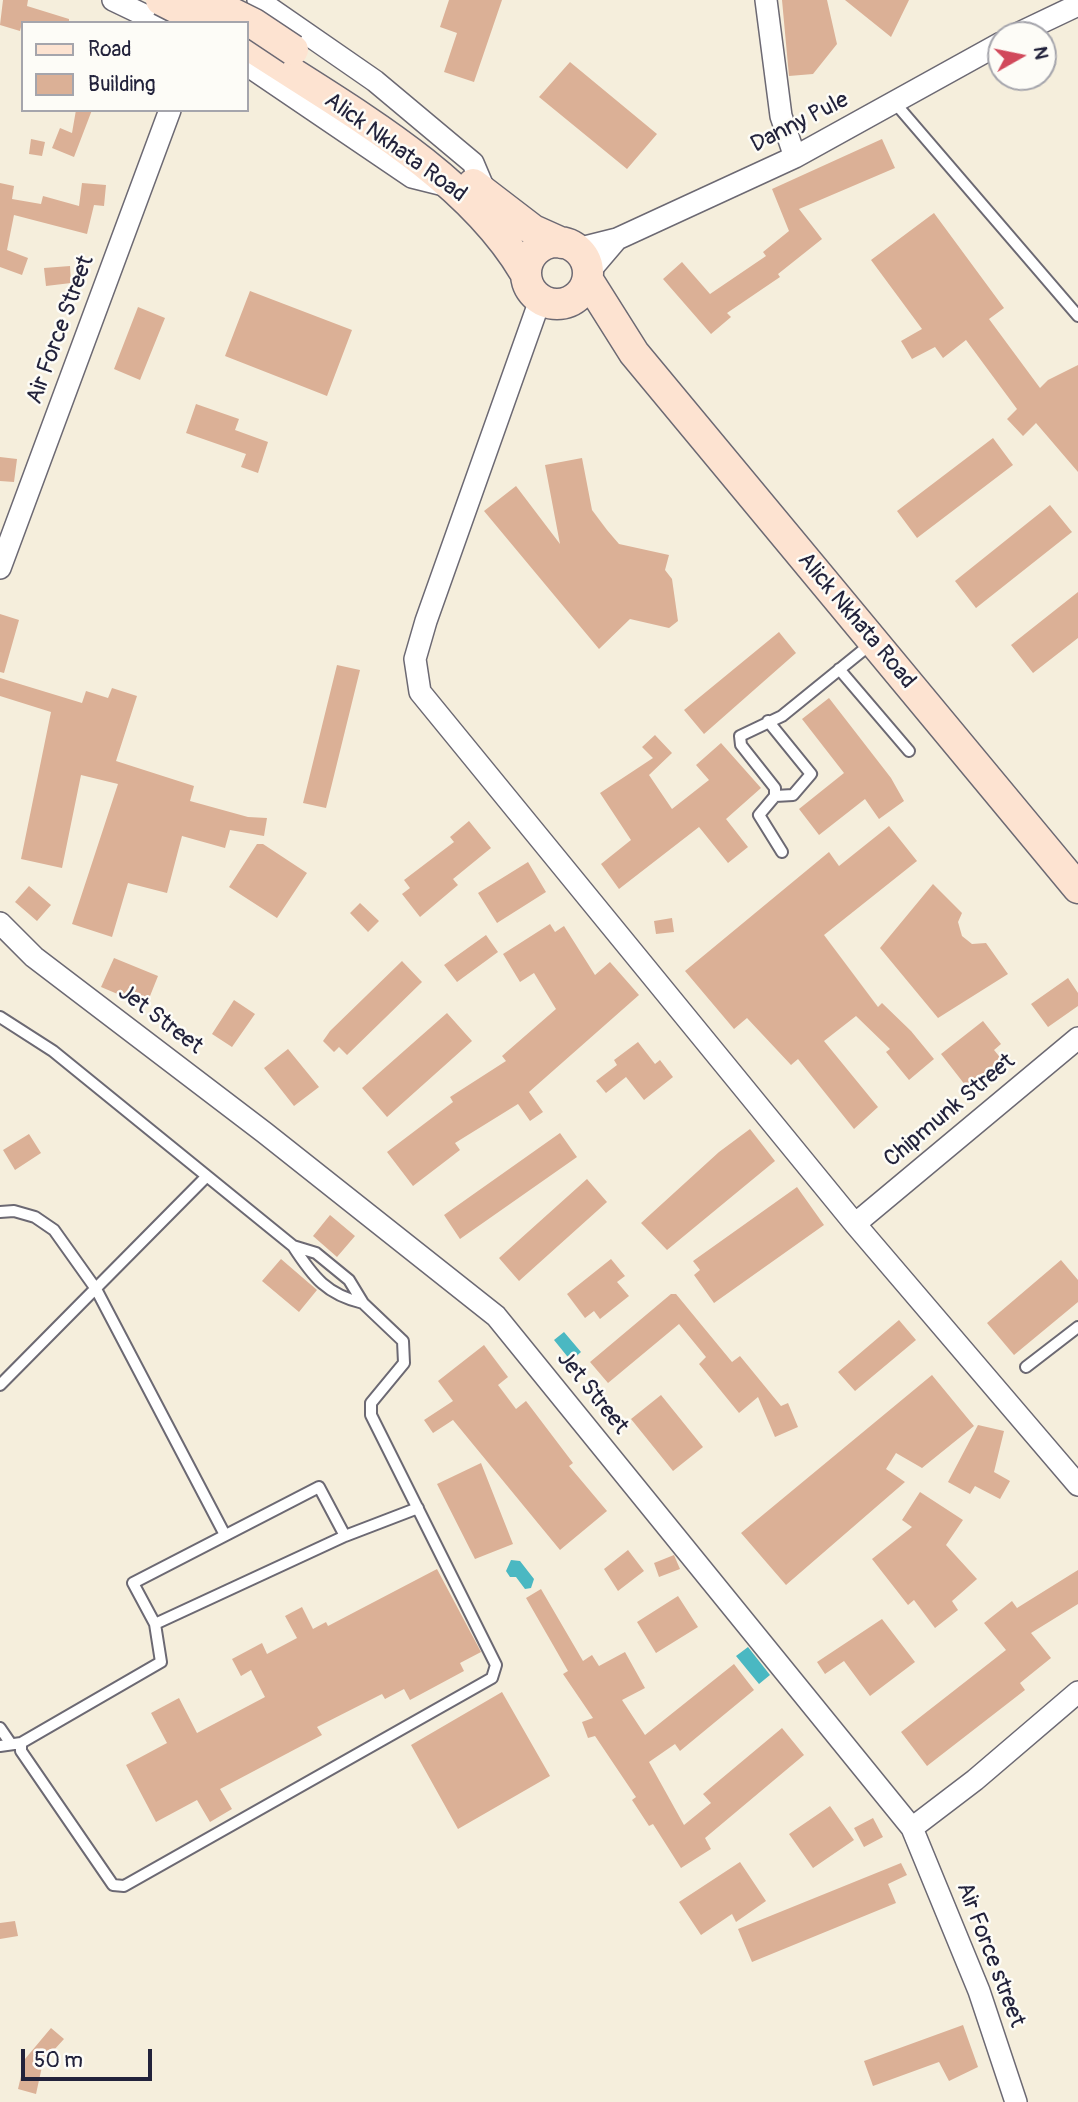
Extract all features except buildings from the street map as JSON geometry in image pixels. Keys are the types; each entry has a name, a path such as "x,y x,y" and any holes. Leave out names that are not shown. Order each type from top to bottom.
{"main road":[{"path":"161,0 201,21"},
{"name":"Alick Nkhata Road","path":"206,0 254,24 288,59 474,206 513,252 524,271"},
{"name":"Alick Nkhata Road","path":"248,44 288,59 391,115 434,148 488,199 579,261 634,353 1078,888"},
{"path":"540,247 579,261 580,295 550,302 528,288 524,271 530,257 540,247"},
{"name":"Alick Nkhata Road","path":"550,302 596,321 634,353"}],"street":[{"path":"113,0 157,21"},
{"path":"206,21 215,0"},
{"path":"766,0 781,116 795,157"},
{"name":"Alick Nkhata Road","path":"264,1 375,81 472,163 488,199"},
{"path":"1044,21 1078,5"},
{"name":"Danny Pule","path":"579,261 617,239 795,157 987,51"},
{"path":"248,66 412,177 450,187"},
{"name":"Air Force Street","path":"0,568 169,112"},
{"path":"550,302 426,621 415,659 420,692 855,1224 1078,1485"},
{"name":"Jet Street","path":"0,923 34,957 265,1133 496,1317 912,1828"},
{"name":"Chipmunk Street","path":"855,1224 1078,1038"},
{"path":"912,1828 975,1780 1078,1692"},
{"name":"Air Force street","path":"912,1828 979,1992 1016,2102"}],"lane":[{"path":"895,103 1078,316"},
{"path":"782,852 759,815 775,796 775,788 740,741 740,736 782,716 874,641"},
{"path":"839,668 909,751"},
{"path":"768,721 811,774 793,795 775,796"},
{"path":"0,1017 53,1051 293,1246 308,1268 337,1297 363,1303"},
{"path":"0,1385 207,1176"},
{"path":"0,1212 14,1211 34,1217 54,1230 96,1289 224,1533"},
{"path":"0,1728 11,1744 22,1751 113,1885 124,1886 492,1678 496,1665 371,1415 372,1403 404,1363 403,1341 363,1303 349,1280 316,1253 293,1246"},
{"path":"1027,1367 1078,1327"},
{"path":"11,1744 161,1662 155,1625 133,1583 224,1533 319,1487 345,1536"},
{"path":"155,1625 345,1536 418,1507"}],"water":[{"path":"564,1332 581,1352 571,1361 554,1340"},
{"path":"511,1560 520,1561 534,1579 531,1588 525,1589 516,1577 510,1577 506,1571"},
{"path":"748,1647 770,1675 759,1684 736,1656"}]}
